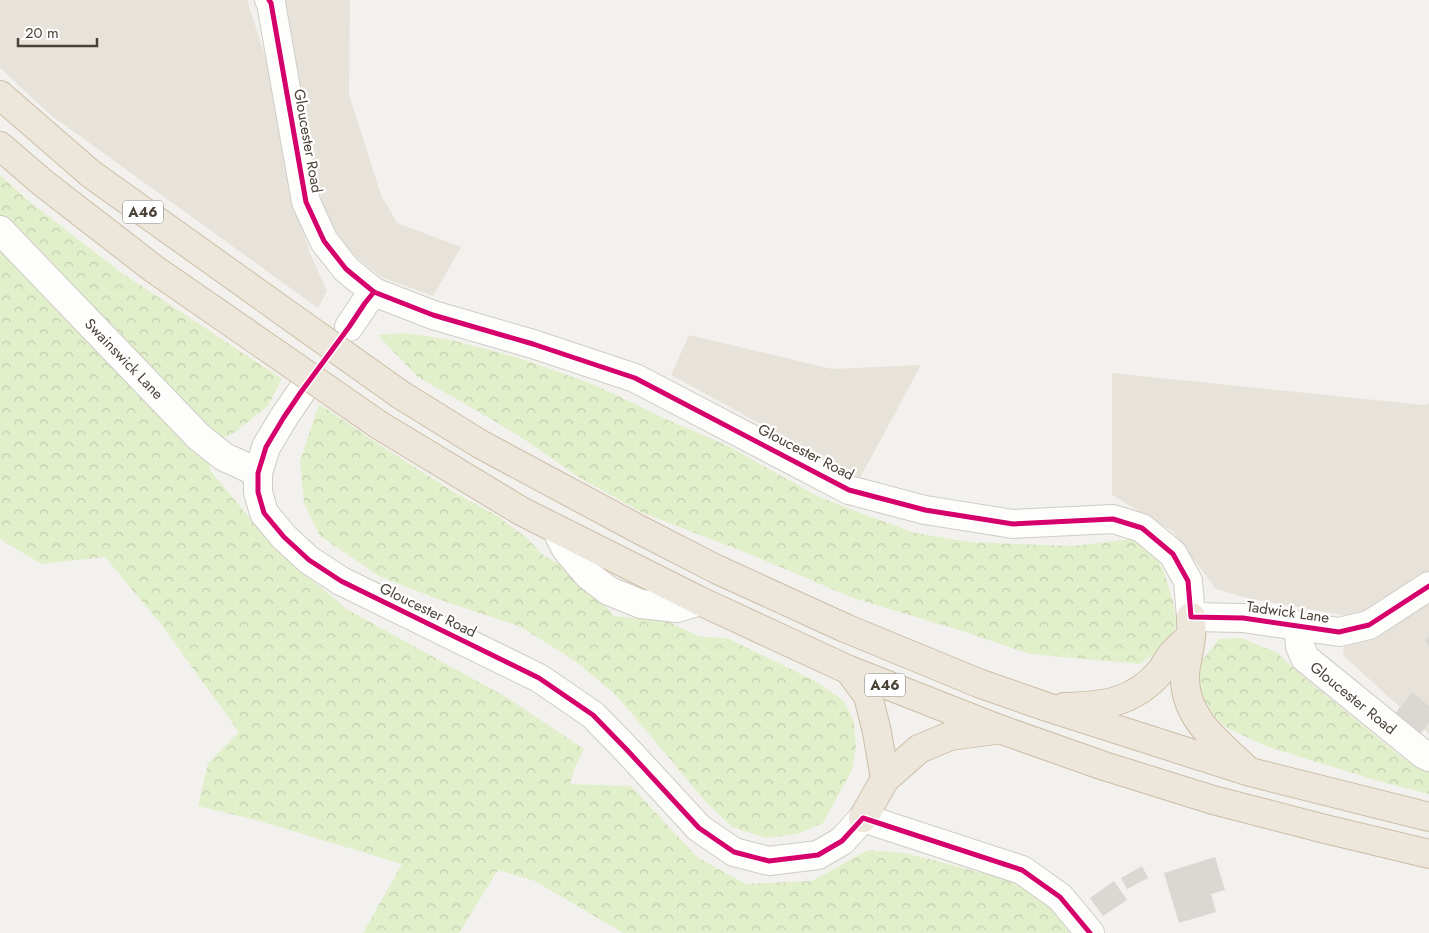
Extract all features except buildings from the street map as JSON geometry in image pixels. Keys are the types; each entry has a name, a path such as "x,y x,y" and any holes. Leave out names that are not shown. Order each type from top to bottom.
{"highway":[{"name":"A46","path":"0,95 91,174 400,395 480,444 716,569 845,628 981,684 1047,707 1250,772 1429,816"},
{"name":"A46","path":"0,146 154,269 379,425 521,511 700,601 849,670 999,730 1104,766 1213,800 1429,854"},
{"path":"1047,707 1088,707 1112,703 1131,696 1160,671 1191,627"},
{"path":"1191,627 1185,676 1190,708 1207,732 1250,772"},
{"path":"849,670 868,696 877,732 885,779"},
{"path":"863,818 885,779 919,749 950,736 999,730"}],"street":[{"name":"Gloucester Road","path":"269,0 306,202 324,240 346,269 374,292 433,315 533,344 635,378 849,490 925,510 1013,524 1113,519 1142,528 1173,554 1188,581 1191,627"},
{"name":"Swainswick Lane","path":"0,230 200,437 224,457 258,474"},
{"path":"349,328 364,303 374,292"},
{"name":"Gloucester Road","path":"301,392 266,447 258,474 258,492 264,513 284,537 309,560 342,580 539,678 593,715 699,828 734,852 769,861 818,855 842,841 863,818"},
{"name":"Tadwick Lane","path":"1191,627 1243,618 1339,632 1369,625 1429,586"},
{"name":"Gloucester Road","path":"1298,625 1300,646 1305,658 1429,758"},
{"path":"863,818 1022,870 1060,898 1090,933"}],"shaded area":[{"path":"0,0 247,0 267,62 294,202 309,251 327,291 318,308 52,116 0,68"},
{"path":"282,0 350,0 349,95 381,195 397,223 461,247 433,296 381,277 350,252 325,214 312,158"},
{"path":"689,335 832,369 921,365 860,478 671,375"},
{"path":"1112,373 1424,405 1429,403 1429,734 1343,655 1349,616 1251,599 1216,589 1172,531 1112,495"}],"green space":[{"path":"0,175 30,202 119,271 282,379 268,406 235,432 210,445 210,470 276,550 348,610 506,697 584,749 575,767 570,784 631,786 698,858 746,884 812,881 868,850 905,853 994,876 1039,893 1070,933 623,933 535,881 498,870 459,933 363,933 402,864 256,820 198,806 208,763 239,732 160,623 105,557 41,564 0,539"},
{"path":"405,333 451,340 519,358 595,385 730,447 817,496 915,533 971,542 1072,546 1133,539 1155,555 1164,572 1173,602 1177,625 1166,646 1140,664 1030,654 853,598 747,553 643,513 580,478 525,440 418,377 378,335"},
{"path":"319,404 457,494 496,515 527,538 544,556 567,568 590,588 614,616 667,621 700,637 727,638 815,681 843,700 854,722 856,747 852,770 823,823 797,834 766,838 732,827 706,802 616,695 575,661 521,627 435,598 379,576 320,536 304,503 300,461"},
{"path":"1241,638 1276,652 1307,680 1404,759 1429,770 1429,794 1375,780 1268,747 1227,728 1206,707 1198,682 1200,663 1219,639"}],"tunnel":[{"path":"301,392 348,329"}],"cycle path":[{"path":"269,0 306,202 324,241 346,269 374,292 433,315 533,344 635,378 849,490 925,510 1013,524 1113,519 1142,528 1173,554 1188,581 1191,617 1243,618 1339,632 1369,625 1429,586"},
{"path":"374,292 284,417 266,447 258,473 258,492 264,513 284,537 309,560 341,581 539,678 593,715 699,828 734,852 769,861 818,855 842,841 863,818 1022,870 1060,897 1090,933"}]}
